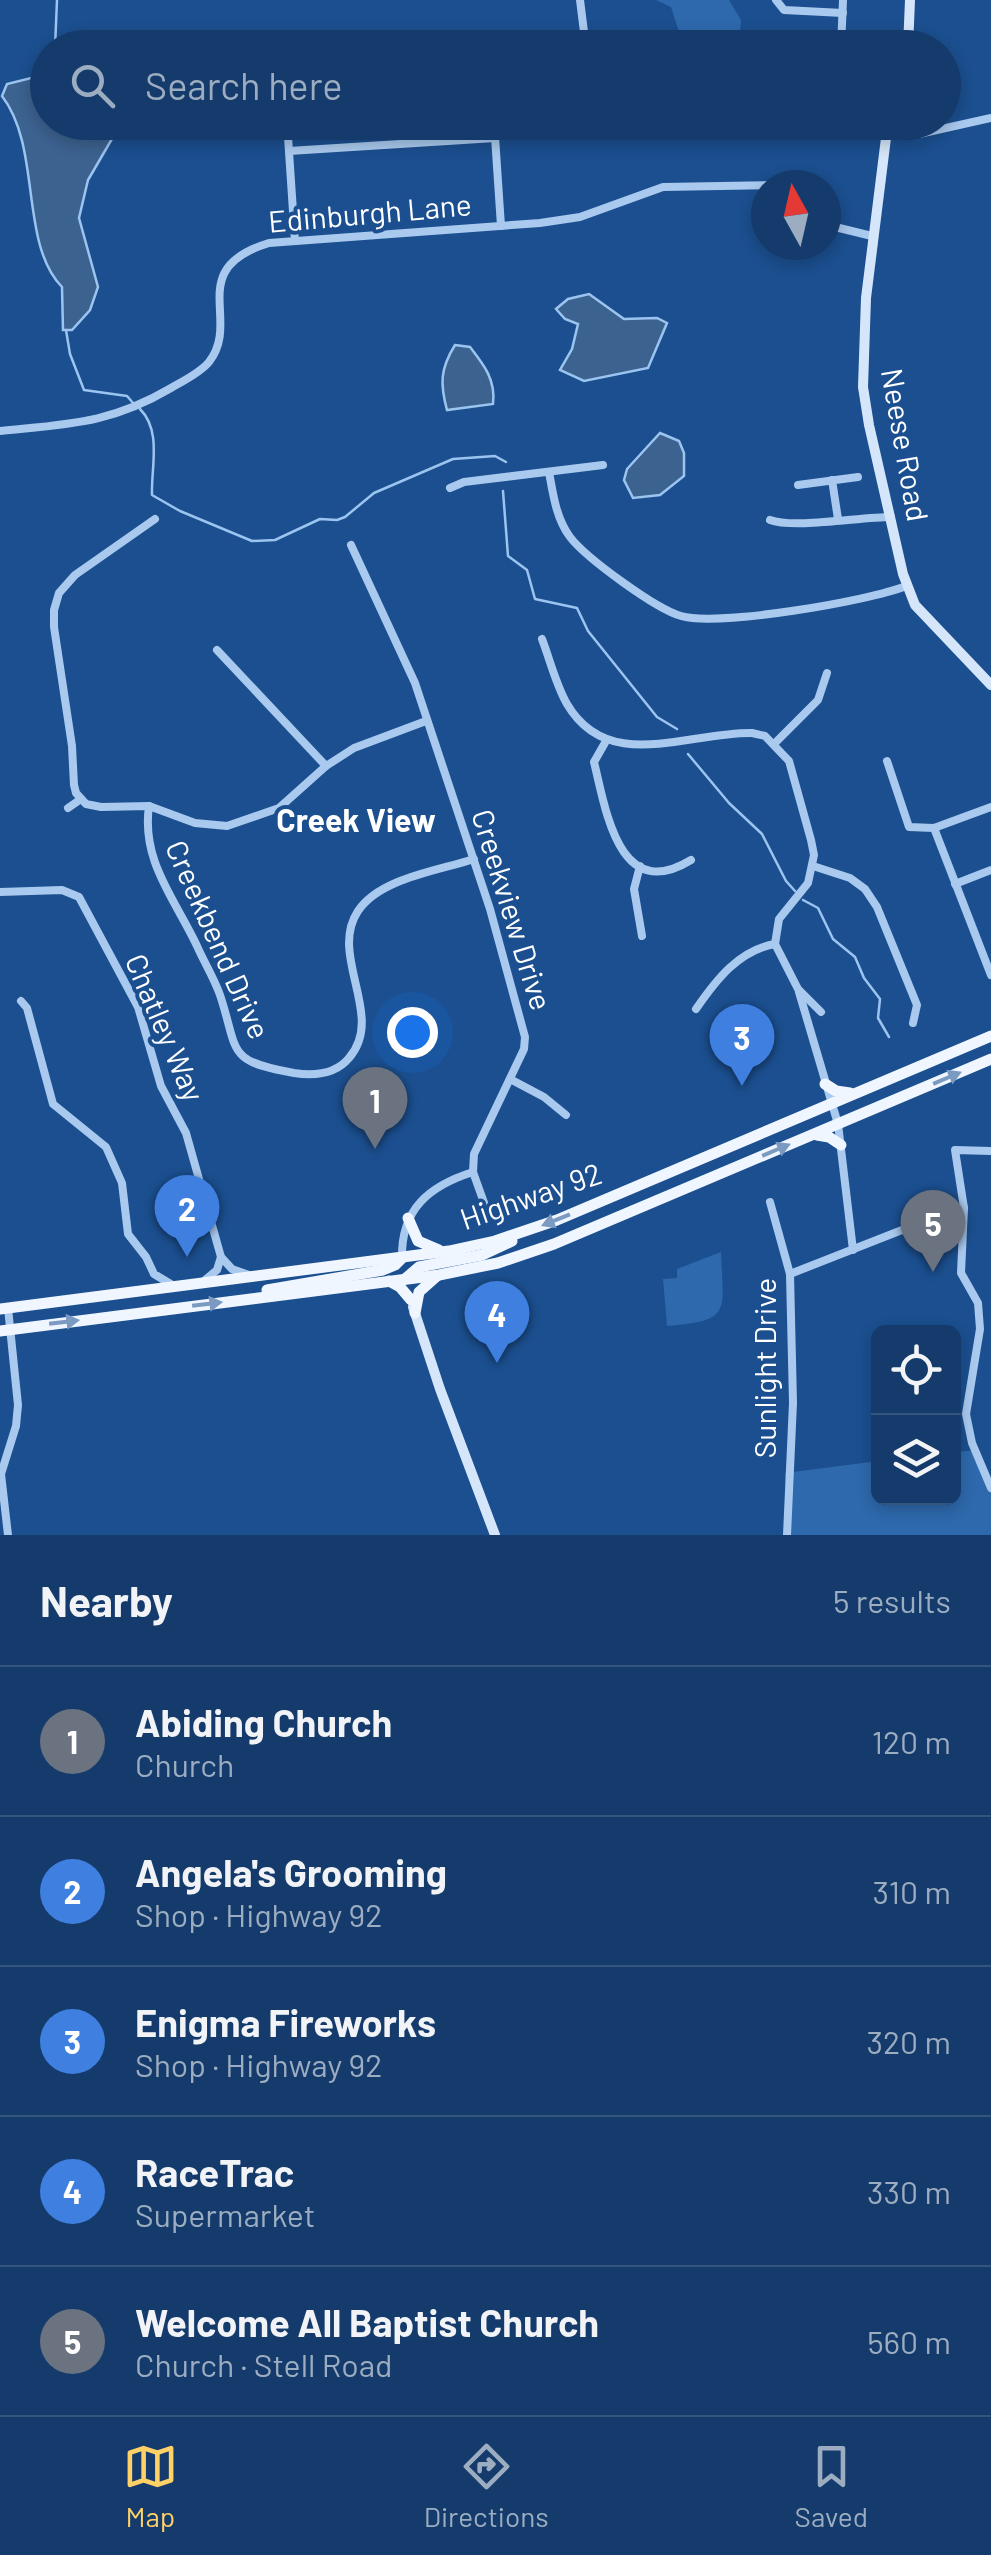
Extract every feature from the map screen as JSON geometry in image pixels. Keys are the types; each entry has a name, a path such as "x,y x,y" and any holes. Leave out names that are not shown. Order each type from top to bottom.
{"main road":[{"name":"Highway 92","path":"4,1308 448,1252 524,1232 991,1036"},
{"name":"Highway 92","path":"5,1330 439,1275 534,1252 991,1059"},
{"path":"825,1084 842,1093 859,1092"},
{"path":"812,1135 829,1136 841,1146"},
{"path":"408,1218 418,1241 448,1252"},
{"path":"405,1279 422,1266 489,1253 524,1232"},
{"path":"245,1299 283,1286 384,1270 402,1258"},
{"path":"413,1307 419,1292 439,1275"},
{"path":"389,1281 404,1291 413,1307"}],"street":[{"path":"580,0 584,30"},
{"path":"776,0 784,10 843,13"},
{"path":"842,30 843,0"},
{"path":"909,30 910,0"},
{"path":"961,125 991,118"},
{"path":"288,140 295,240"},
{"path":"289,152 466,140"},
{"path":"495,140 500,226"},
{"name":"Neese Road","path":"885,140 865,314 863,387 869,426 906,586 920,612 991,685"},
{"name":"Edinburgh Lane","path":"0,430 115,416 156,396 208,362 219,332 219,286 236,257 269,242 580,217 664,186 751,185"},
{"path":"841,228 872,236"},
{"path":"450,488 464,482 603,465"},
{"path":"550,472 554,500 570,537 610,571 679,616 716,620 860,599 906,586"},
{"path":"798,485 858,477"},
{"path":"832,480 838,519"},
{"path":"770,520 784,525 891,517"},
{"path":"154,520 75,575 55,601 54,628 74,785 81,799 101,807 149,806 195,823 227,826 279,808 326,766 354,748 426,721"},
{"name":"Creekview Drive","path":"351,545 408,665 474,859 525,1037 524,1048 474,1154 473,1172"},
{"path":"542,639 566,702 592,732 606,741 632,746 752,733 774,744 789,761 812,840 813,866 808,883 778,919 775,944 798,990 838,1124 853,1250"},
{"path":"217,650 326,766"},
{"path":"774,744 818,700 827,673"},
{"path":"606,741 594,762 621,853 660,873 690,860"},
{"path":"887,761 908,828 934,828 991,807"},
{"path":"68,808 81,799"},
{"name":"Creekbend Drive","path":"149,806 147,832 152,861 217,988 232,1043 252,1064 306,1075 342,1066 355,1051 362,1030 350,943 352,925 360,909 393,885 474,859"},
{"path":"934,828 991,974"},
{"path":"640,866 634,888 642,936"},
{"path":"813,866 850,878 877,907 917,1005 913,1023"},
{"path":"955,884 991,870"},
{"name":"Chatley Way","path":"0,892 62,890 79,897 84,905 138,1007 161,1086 186,1133 221,1257"},
{"path":"696,1009 712,985 746,954 775,944"},
{"path":"798,990 821,1012"},
{"path":"21,1002 27,1008 53,1104 106,1147 116,1163 125,1195 128,1234 160,1280 176,1286"},
{"path":"510,1079 566,1114"},
{"path":"990,1483 972,1443 966,1414 979,1347 978,1303 962,1273 964,1208 955,1150 991,1151"},
{"path":"487,1211 473,1172 431,1189 416,1203 408,1218 402,1258 413,1307 495,1535"},
{"name":"Sunlight Drive","path":"770,1202 790,1274 793,1403 787,1535"},
{"path":"790,1274 964,1208"},
{"path":"198,1284 215,1273 221,1257 232,1268 253,1276"},
{"path":"137,1292 152,1271"},
{"path":"978,1303 991,1307"},
{"path":"4,1308 18,1405 16,1426 1,1474 8,1535"}],"shaded area":[{"path":"656,0 729,0 741,20 740,30 678,30 671,7"},
{"path":"30,78 30,140 111,140 88,180 79,218 98,287 90,310 72,330 63,330 62,287 40,246 22,142 2,96 7,84"},
{"path":"589,294 624,319 657,318 667,323 648,368 584,381 560,370 572,349 578,324 565,319 556,309 568,299"},
{"path":"455,345 470,347 484,367 493,388 493,404 447,410 443,377"},
{"path":"660,433 679,441 684,453 684,476 660,495 633,498 624,480 627,469"},
{"path":"721,1252 720,1310 704,1321 667,1326 663,1279 677,1278 677,1269"},
{"path":"978,1450 991,1480 991,1535 789,1535 785,1473 871,1462 871,1505 961,1505 961,1451"}],"waterway":[{"path":"56,30 57,0"},
{"path":"66,330 70,354 84,390 127,396 134,404"},
{"path":"140,409 153,438 152,495 252,541 275,540 320,519 345,517 374,493 453,459 495,456 506,462"},
{"path":"503,491 508,556 527,570 535,599 577,608 588,631 657,717 677,729"},
{"path":"688,754 729,803 762,834 795,891"},
{"path":"803,900 818,908 833,939 855,957 864,978 880,999 878,1018 889,1037"}],"place":[{"name":"Enigma Fireworks","path":"742,1086"},
{"name":"Abiding Church","path":"375,1149"},
{"name":"Angela's Grooming","path":"187,1257"},
{"name":"Welcome All Baptist Church","path":"933,1272"},
{"name":"RaceTrac","path":"497,1363"}],"district":[{"name":"Creek View","path":"356,821"}]}
